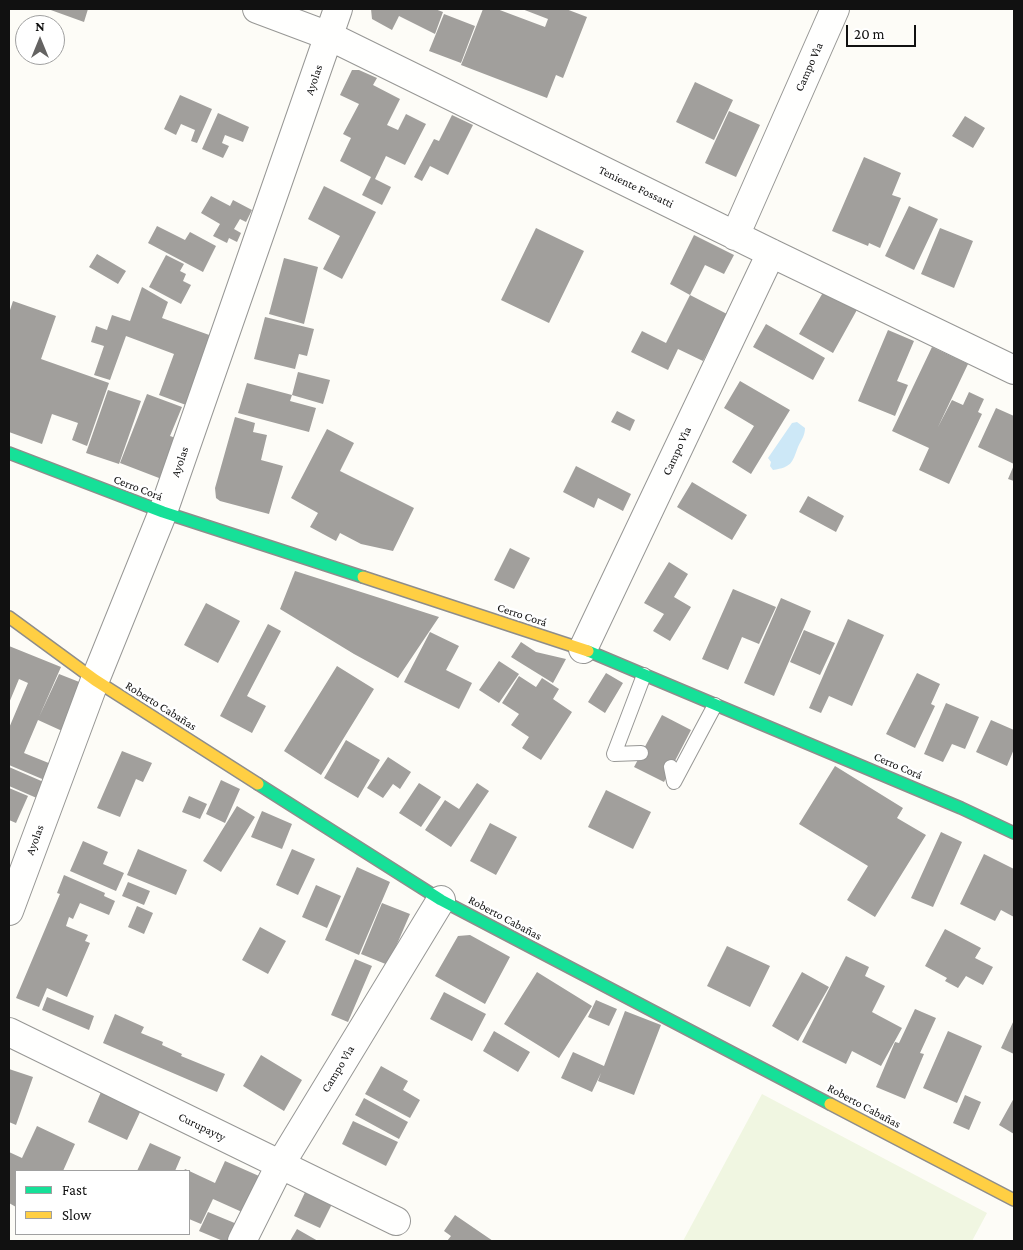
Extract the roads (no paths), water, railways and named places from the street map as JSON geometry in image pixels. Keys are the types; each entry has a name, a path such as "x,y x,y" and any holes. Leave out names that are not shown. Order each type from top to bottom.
{"street":[{"name":"Teniente Fossatti","path":"257,9 329,36 735,236 1014,370"},
{"name":"Ayolas","path":"9,911 95,680 163,512 338,9"},
{"name":"Campo Vìa","path":"735,236 835,9"},
{"name":"Campo Vìa","path":"582,649 771,253"},
{"name":"Cerro Corá","path":"9,453 163,512 582,649 1014,832"},
{"name":"Roberto Cabañas","path":"9,617 95,680 440,900 1014,1200"},
{"name":"Campo Vìa","path":"242,1241 280,1165 440,900"},
{"name":"Curupayty","path":"9,1032 396,1221"}],"lane":[{"path":"641,753 614,754 644,675"},
{"path":"671,767 674,782 715,705"}],"water":[{"path":"797,422 805,428 805,431 792,461 788,466 773,470 768,458 792,423"}]}
